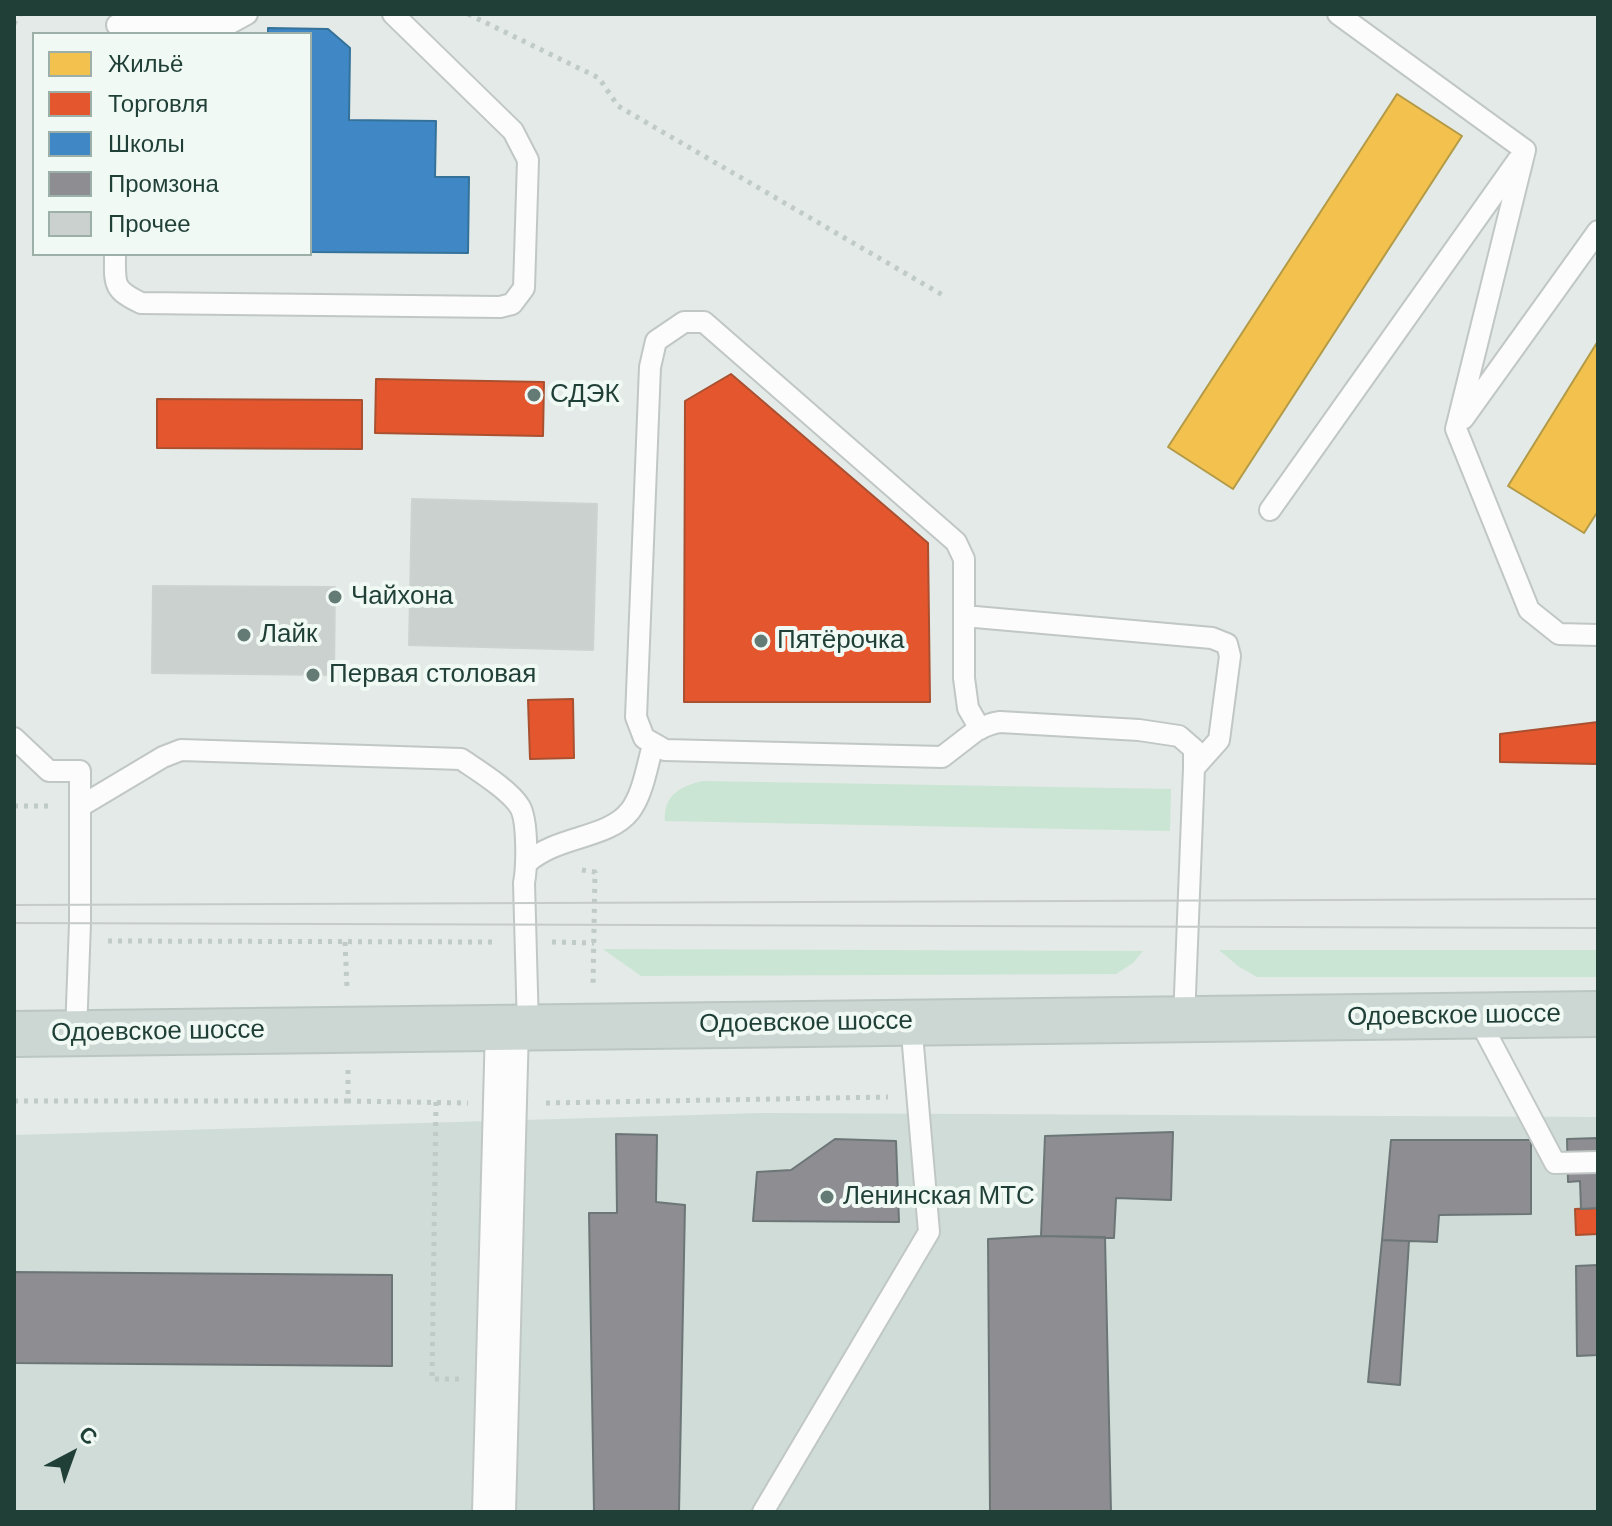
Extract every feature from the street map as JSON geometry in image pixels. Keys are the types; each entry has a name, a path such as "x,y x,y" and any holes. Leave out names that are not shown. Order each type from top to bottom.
{"main road":[{"name":"Одоевское шоссе","path":"14,1034 1598,1014"}],"street":[{"path":"494,1512 505,1103 517,1028"}],"lane":[{"path":"116,24 225,26 247,14"},
{"path":"115,256 115,280 122,294 141,303 500,307 512,304 524,288 528,160 524,147 513,131 393,14"},
{"path":"1338,14 1525,150"},
{"path":"1525,150 1456,429 1529,610 1559,634 1598,635"},
{"path":"1270,510 1525,150"},
{"path":"1456,429 1598,231"},
{"path":"980,729 968,708 964,678 964,559 956,542 704,322 684,322 656,341 650,367 636,717 644,738 665,750 942,757 980,729 1000,722 1139,730 1179,736 1194,749 1184,1019"},
{"path":"964,616 1212,638 1227,644 1230,656 1219,740 1194,768"},
{"path":"14,738 49,771 80,771 76,1033"},
{"path":"528,862 559,842 616,824 631,811 653,745"},
{"path":"81,806 163,757 181,750 461,759 489,777 521,808 528,862 524,883 526,942 517,1028"},
{"path":"1477,1016 1555,1163 1598,1162"},
{"path":"764,1512 929,1232 911,1022"}],"path":[{"path":"14,24 20,14"},
{"path":"468,14 599,78 618,106 946,297"},
{"path":"528,862 595,872 593,1026"},
{"path":"79,940 594,943"},
{"path":"345,942 348,1101"},
{"path":"14,1101 505,1103 917,1097"},
{"path":"436,1102 432,1379 498,1380"}],"shaded area":[{"path":"762,1113 1598,1117 1598,1512 14,1512 14,1135"}],"green space":[{"path":"703,781 1171,789 1170,831 665,821 670,798 688,786"},
{"path":"603,949 1143,951 1133,963 1116,974 641,976"},
{"path":"1219,950 1598,950 1598,977 1257,977"}],"building: Жильё":[{"path":"1397,94 1462,136 1233,489 1168,447"},
{"path":"1598,341 1598,511 1584,533 1508,486"}],"building: Торговля":[{"path":"731,374 928,543 930,702 684,702 685,401"},
{"path":"376,379 544,382 543,436 375,433"},
{"path":"157,399 362,400 362,449 157,448"},
{"path":"573,699 574,758 530,759 528,700"},
{"path":"1598,722 1598,764 1500,762 1500,734"},
{"path":"1598,1208 1598,1234 1576,1235 1575,1209"}],"building: Школы":[{"path":"268,28 328,29 350,48 349,120 436,121 435,177 469,177 468,253 312,252 312,32 268,32"}],"building: Промзона":[{"path":"1173,1132 1171,1200 1116,1198 1114,1238 1041,1236 1045,1136"},
{"path":"616,1134 657,1135 656,1202 685,1205 679,1512 594,1512 589,1213 617,1213"},
{"path":"1598,1138 1598,1208 1581,1209 1580,1181 1568,1182 1567,1139"},
{"name":"Ленинская МТС","path":"835,1139 896,1141 899,1222 753,1221 757,1172 791,1170"},
{"path":"1391,1140 1531,1140 1531,1214 1439,1215 1437,1242 1382,1240"},
{"path":"1105,1237 1111,1512 990,1512 988,1239"},
{"path":"1382,1240 1409,1241 1400,1385 1368,1382"},
{"path":"1598,1265 1598,1355 1577,1356 1576,1266"},
{"path":"14,1272 392,1275 392,1366 14,1363"}],"building: Прочее":[{"path":"412,499 597,504 593,650 409,645"},
{"name":"Лайк","path":"153,586 335,587 334,675 152,673"}],"tram line":[{"path":"14,905 1598,899"},
{"path":"14,923 1598,928"}],"place":[{"name":"СДЭК","path":"534,395"},
{"name":"Чайхона","path":"335,597"},
{"name":"Лайк","path":"244,635"},
{"name":"Пятёрочка","path":"761,641"},
{"name":"Первая столовая","path":"313,675"},
{"name":"Ленинская МТС","path":"827,1197"}]}
